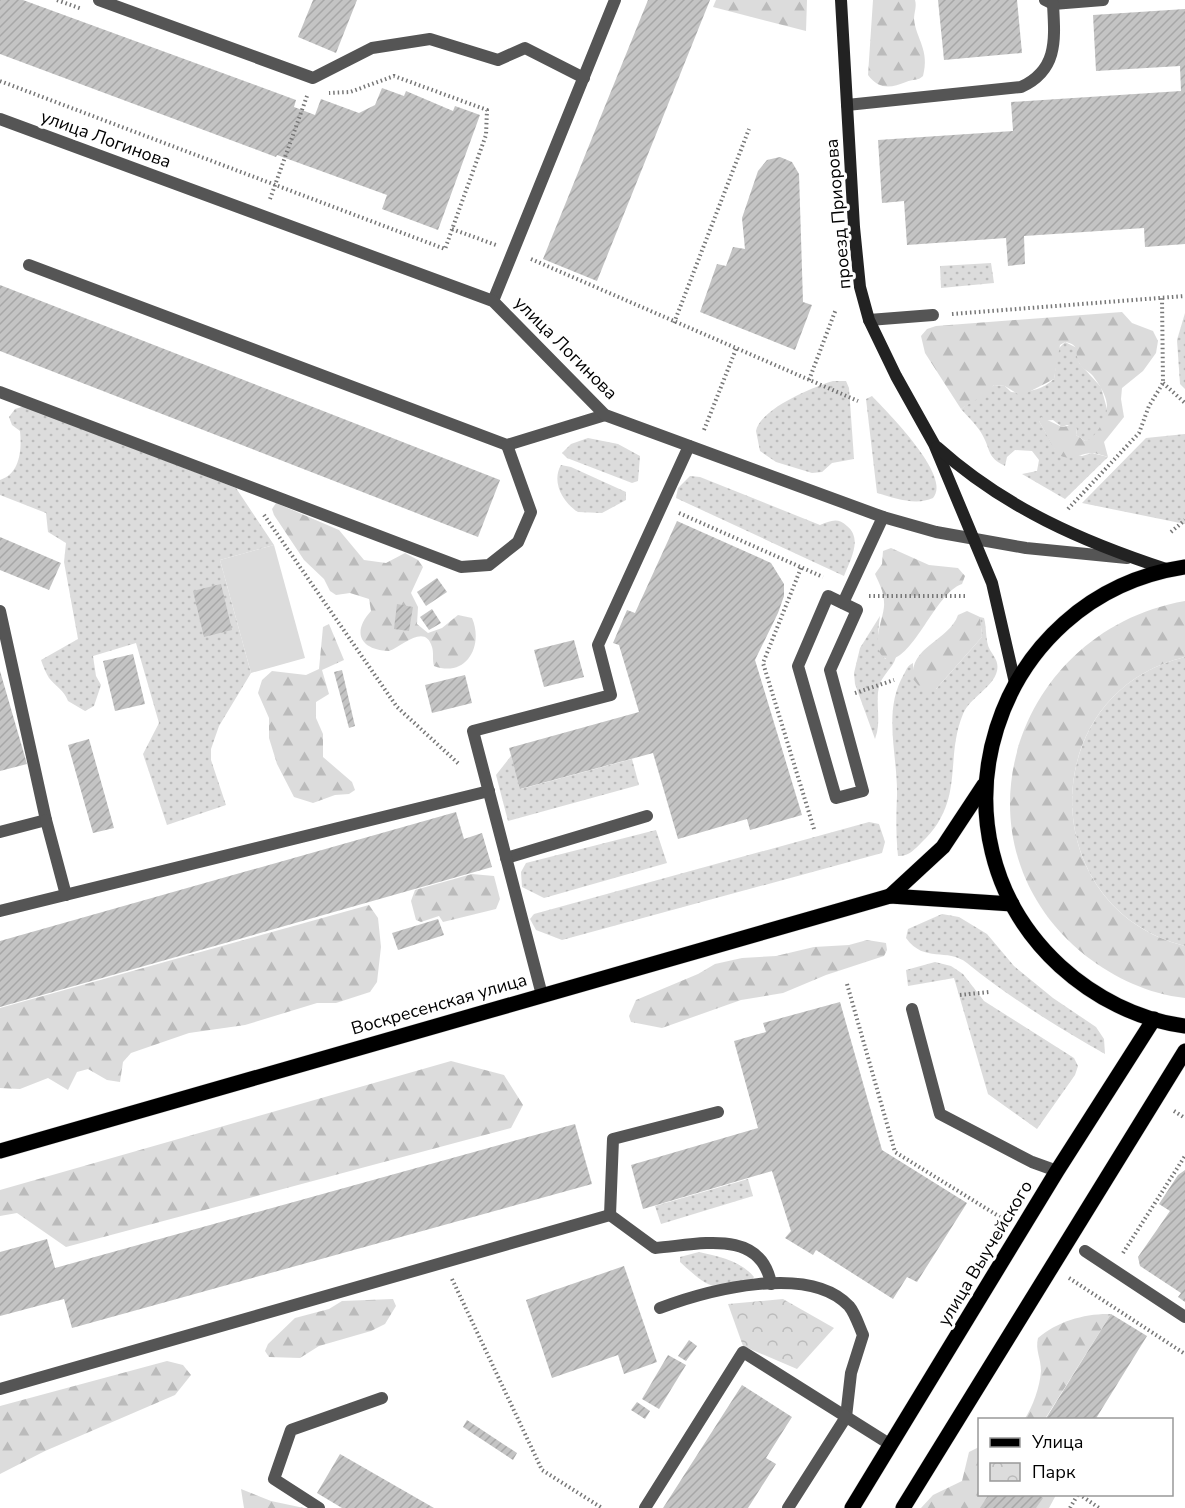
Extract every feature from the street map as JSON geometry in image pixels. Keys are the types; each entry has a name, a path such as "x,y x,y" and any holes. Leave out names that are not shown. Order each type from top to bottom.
{"main road":[{"path":"1185,567 1123,585 1096,599 1064,622 1037,651 1015,683 997,726 986,782 988,833 1002,882 1012,904 1035,939 1071,976 1097,994 1124,1009 1185,1026"},
{"name":"Воскресенская улица","path":"890,896 951,838 986,782"},
{"name":"Воскресенская улица","path":"0,1151 890,896 1012,904"},
{"name":"улица Выучейского","path":"852,1508 1057,1171 1154,1019"},
{"path":"903,1508 1185,1052"}],"street":[{"path":"99,0 313,78 372,48 430,39 498,60 525,48 584,78"},
{"path":"493,301 615,0"},
{"name":"проезд Приорова","path":"841,0 857,264 869,320 896,376 934,444"},
{"path":"847,105 1021,87 1038,79 1052,53 1049,2 1103,0"},
{"name":"улица Логинова","path":"0,119 493,301 605,415 883,517 976,541 1134,558"},
{"path":"29,265 507,445 605,415"},
{"path":"869,320 933,315"},
{"path":"0,392 461,567 489,565 518,542 531,512 507,445"},
{"path":"934,444 992,583 1015,683"},
{"path":"934,444 970,476 1004,499 1048,522 1169,570"},
{"path":"542,995 473,731 611,695 598,645 693,447"},
{"path":"843,603 883,517"},
{"path":"828,596 843,603 857,610 830,670 862,791 836,798 798,666 828,596"},
{"path":"0,611 46,820 66,895"},
{"path":"0,911 489,791"},
{"path":"506,858 647,816"},
{"path":"0,832 46,820"},
{"path":"912,1009 940,1114 1032,1162 1057,1171"},
{"path":"610,1215 612,1139 718,1112"},
{"path":"0,1389 610,1215"},
{"path":"610,1215 655,1248 725,1243 747,1247 761,1258 768,1269 771,1284"},
{"path":"1085,1251 1185,1317"},
{"path":"660,1308 694,1295 771,1284 811,1284 832,1293 850,1307 863,1335 851,1373 846,1417 788,1508"},
{"path":"645,1508 743,1352 891,1445"},
{"path":"319,1508 274,1479 291,1430 382,1398"}],"path":[{"path":"263,217 313,78"},
{"path":"0,81 445,249 486,135"},
{"path":"674,323 749,129"},
{"path":"452,229 513,251 736,350 858,401"},
{"path":"933,315 1185,296"},
{"path":"1068,508 1140,433 1149,406 1163,383 1162,298"},
{"path":"809,380 836,309"},
{"path":"693,447 736,350"},
{"path":"1163,383 1185,403"},
{"path":"242,482 397,707 489,791"},
{"path":"678,512 867,596 966,596"},
{"path":"1171,532 1185,520"},
{"path":"847,984 895,1152 1000,1217"},
{"path":"960,995 989,992"},
{"path":"1174,1111 1185,1118"},
{"path":"1113,1269 1185,1156"},
{"path":"444,1262 542,1470 602,1508"},
{"path":"1068,1278 1185,1354"},
{"path":"1081,1496 1099,1508"}],"green space":[{"path":"716,0 807,0 806,31 713,7"},
{"path":"873,0 915,0 915,26 925,59 921,78 895,86 886,86 876,83 868,75"},
{"path":"991,263 994,283 941,288 940,266"},
{"path":"1122,312 1132,323 1153,331 1158,341 1156,353 1143,371 1122,388 1124,417 1104,442 1108,457 1089,453 1062,457 1057,454 1039,421 1041,417 1062,427 1073,425 1077,429 1076,435 1085,441 1091,439 1098,431 1106,416 1104,394 1093,376 1080,365 1075,347 1070,343 1065,342 1060,345 1054,379 1021,396 1005,386 994,385 987,393 961,409 925,353 921,336 927,329 936,326"},
{"path":"1185,313 1185,389 1180,384 1177,340"},
{"path":"1065,342 1077,348 1079,363 1101,387 1107,409 1107,419 1091,440 1085,441 1076,435 1077,429 1067,425 1062,427 1053,420 1039,421 1055,449 1082,456 1092,453 1108,457 1065,499 1022,474 1037,471 1039,460 1032,451 1015,450 1007,457 1005,466 995,460 981,432 961,409 994,385 1005,386 1011,392 1017,392 1034,390 1049,383 1054,379 1058,349"},
{"path":"833,381 846,381 849,388 854,459 832,463 822,472 812,473 776,462 760,451 756,431 767,415 788,400"},
{"path":"872,396 916,445 926,461 934,475 937,488 933,498 912,501 877,493 866,399"},
{"path":"25,406 236,488 274,545 220,560 251,673 219,726 211,749 211,760 226,805 167,825 143,754 159,723 136,643 93,656 96,676 101,685 94,706 85,711 68,701 47,674 41,660 78,639 64,562 66,543 48,532 46,513 0,495 0,480 7,477 16,467 21,446 20,431 12,425 9,417 15,409"},
{"path":"1185,434 1185,524 1082,503 1146,438"},
{"path":"588,438 618,444 640,456 638,481 632,483 567,458 562,453 571,444"},
{"path":"561,465 571,467 626,492 626,500 602,513 578,512 563,498 560,491 557,478"},
{"path":"690,476 700,477 820,525 834,521 844,523 852,531 855,543 844,576 676,498 678,488"},
{"path":"276,503 339,530 364,560 386,563 405,553 418,560 423,567 411,593 418,607 417,624 428,633 442,628 458,615 472,618 476,639 470,657 455,668 445,669 434,666 432,647 429,640 424,637 413,638 389,651 379,650 366,644 362,639 361,626 371,611 369,599 350,593 336,595 330,591 324,579 304,560 274,515 272,509"},
{"path":"274,545 305,658 251,673 220,560"},
{"path":"891,548 929,565 958,568 965,576 962,584 943,599 907,649 898,657 888,660 878,649 878,632 884,602 875,574 882,564 883,551"},
{"path":"1185,601 1185,657 1135,678 1100,712 1079,755 1072,801 1079,848 1100,890 1136,924 1185,946 1185,998 1145,989 1108,971 1086,956 1043,910 1018,858 1010,802 1018,748 1041,697 1077,653 1126,620"},
{"path":"967,611 980,617 982,637 936,689 924,692 913,679 913,668 917,659 947,631 958,615"},
{"path":"880,616 878,638 882,654 885,659 896,657 879,686 878,726 875,739 855,684 854,673 860,648"},
{"path":"980,617 984,618 987,643 997,662 995,677 963,714 955,748 949,796 944,812 935,827 916,848 908,854 898,856 897,781 892,718 897,688 907,668 913,663 913,679 936,689 982,637"},
{"path":"329,624 344,660 322,670 329,694 316,702 316,718 323,734 323,757 352,782 355,790 349,794 335,795 313,803 294,797 277,764 269,738 269,718 258,693 262,680 272,671 306,675 319,669 323,627"},
{"path":"1185,657 1185,946 1136,924 1100,890 1079,848 1072,801 1079,755 1100,712 1135,678"},
{"path":"511,756 521,789 632,759 639,785 508,821 496,775"},
{"path":"869,822 879,824 885,842 882,853 562,940 536,930 530,919 534,914"},
{"path":"656,830 667,863 544,898 522,887 521,872 526,863"},
{"path":"472,874 494,876 500,899 496,909 443,922 439,916 421,922 416,920 411,901 415,890"},
{"path":"369,905 378,918 381,947 377,982 370,992 336,1003 317,1003 245,1025 189,1033 131,1053 123,1062 120,1082 107,1080 88,1069 77,1072 68,1090 48,1078 20,1089 0,1088 0,1008"},
{"path":"942,914 959,917 987,934 1014,966 1053,998 1096,1027 1104,1039 1105,1054 1034,1011 959,958 921,951 906,938 908,929"},
{"path":"867,940 886,943 887,950 884,956 826,975 783,993 741,1000 662,1028 631,1022 629,1016 636,1000 698,974 715,964 742,958 776,956 814,947 849,945"},
{"path":"935,962 951,966 963,974 984,1001 1074,1058 1078,1066 1075,1075 1037,1129 988,1094 954,978 908,986 906,970"},
{"path":"451,1061 504,1075 523,1105 511,1128 66,1247 17,1213 0,1216 0,1190"},
{"path":"748,1179 753,1196 661,1224 655,1206"},
{"path":"699,1252 736,1263 754,1277 751,1281 727,1286 705,1283 680,1262 680,1257"},
{"path":"393,1299 396,1306 385,1324 371,1331 319,1346 300,1358 269,1357 265,1351 268,1344 295,1318 329,1309 342,1301"},
{"path":"783,1299 834,1328 797,1369 743,1346 728,1304"},
{"path":"1111,1314 1046,1418 1025,1418 1038,1390 1041,1366 1037,1346 1038,1338 1063,1323 1092,1315"},
{"path":"167,1361 183,1365 191,1375 175,1395 45,1451 0,1474 0,1406"},
{"path":"978,1448 978,1496 1055,1496 1049,1508 921,1508 933,1495 962,1481 969,1452"},
{"path":"241,1489 271,1501 304,1508 244,1508"}],"building":[{"path":"0,0 23,0 296,100 294,107 315,115 321,99 359,113 375,105 382,88 404,96 406,91 453,111 455,106 480,115 438,230 382,209 387,195 277,155 276,157 0,54"},
{"path":"313,0 357,0 336,53 298,37"},
{"path":"648,0 710,0 597,281 543,259"},
{"path":"938,0 1017,0 1022,53 944,60"},
{"path":"1185,9 1185,244 1145,247 1144,228 1024,236 1025,264 1008,266 1006,238 907,245 904,201 882,203 878,140 1013,131 1011,102 1181,91 1180,66 1096,71 1093,15"},
{"path":"780,157 792,162 799,174 803,302 812,305 795,350 700,312 717,264 726,266 733,247 745,249 742,218 758,171 767,160"},
{"path":"0,285 500,480 478,537 0,351"},
{"path":"677,521 771,563 784,584 784,596 778,613 755,660 802,815 750,830 747,819 678,839 653,753 520,789 509,748 639,712 619,645 613,643 627,610 635,613"},
{"path":"0,537 61,563 49,590 0,570"},
{"path":"437,578 447,592 426,606 417,592"},
{"path":"221,584 232,630 204,637 193,591"},
{"path":"397,604 413,607 409,631 394,629"},
{"path":"432,609 441,623 429,630 420,617"},
{"path":"574,640 584,677 544,687 534,650"},
{"path":"133,654 145,704 115,711 103,661"},
{"path":"342,670 355,726 349,728 334,672"},
{"path":"0,671 27,764 0,771"},
{"path":"465,675 472,703 432,713 425,685"},
{"path":"89,739 114,828 93,833 68,745"},
{"path":"456,812 464,839 482,833 492,867 0,1007 0,941"},
{"path":"438,919 444,935 398,950 392,933"},
{"path":"840,1002 882,1150 967,1203 917,1282 907,1277 893,1299 816,1250 813,1255 785,1238 791,1231 772,1171 643,1209 631,1165 758,1128 734,1041 766,1032 763,1023"},
{"path":"575,1124 592,1184 72,1328 64,1299 0,1316 0,1252 47,1239 55,1268"},
{"path":"1185,1170 1185,1302 1178,1297 1181,1293 1140,1266 1138,1257 1170,1211 1159,1204 1178,1175"},
{"path":"624,1266 657,1362 624,1374 618,1355 552,1378 526,1300"},
{"path":"1111,1314 1147,1336 1096,1418 1046,1418"},
{"path":"689,1340 697,1346 686,1361 678,1356"},
{"path":"668,1355 686,1365 659,1409 642,1399"},
{"path":"742,1385 792,1417 766,1458 776,1464 748,1508 663,1508"},
{"path":"637,1402 650,1411 645,1419 631,1410"},
{"path":"467,1420 517,1453 513,1460 463,1427"},
{"path":"340,1454 434,1508 342,1508 317,1493"},
{"path":"988,1496 1040,1496 1043,1498 1036,1508 980,1508"}]}
